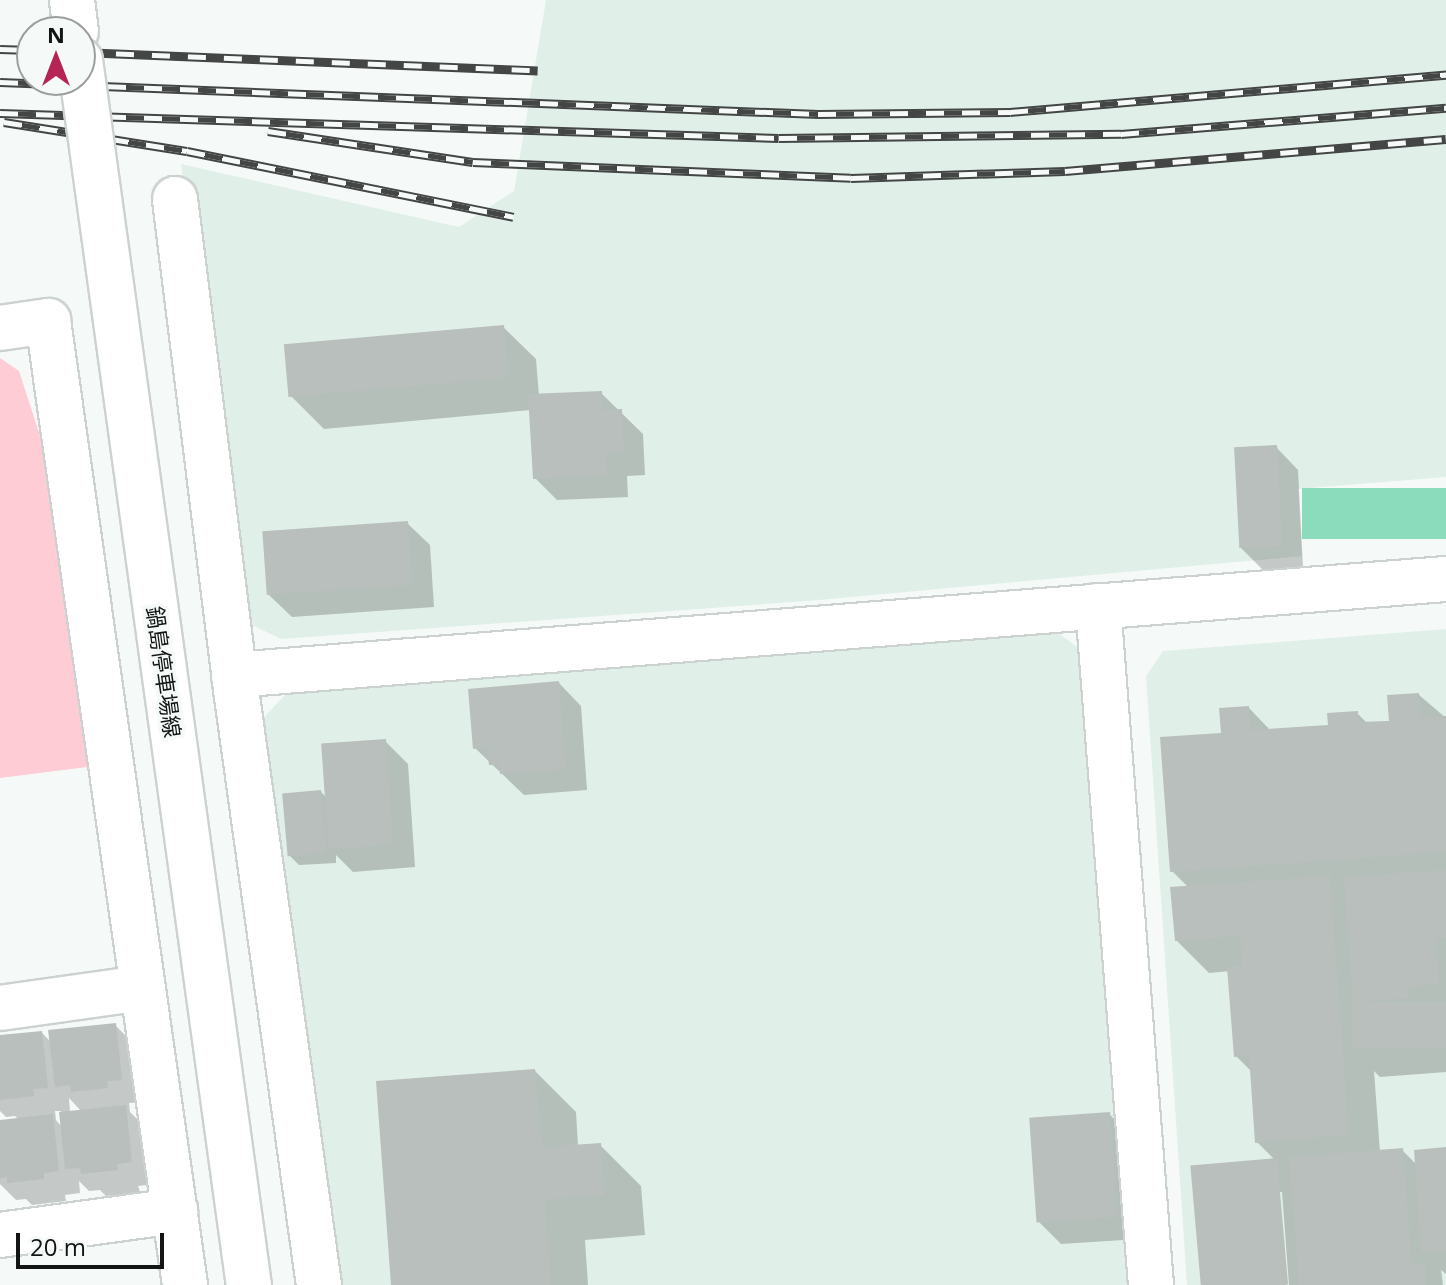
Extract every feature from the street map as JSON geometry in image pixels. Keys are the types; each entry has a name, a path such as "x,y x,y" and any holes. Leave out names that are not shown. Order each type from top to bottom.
{"street":[{"name":"鍋島停車場線","path":"85,96 249,1285"},
{"path":"175,199 234,675 319,1285"},
{"path":"0,328 48,321 185,1285"},
{"path":"234,675 1446,579"},
{"path":"1098,606 1151,1285"},
{"path":"0,1008 143,988"},
{"path":"0,1235 175,1211"}],"shaded area":[{"path":"546,0 1446,0 1446,477 1298,489 1302,556 808,601 281,639 248,623 181,164 459,227 514,191"},
{"path":"0,358 19,371 57,488 95,766 0,778"},
{"path":"1302,488 1446,488 1446,539 1302,539"},
{"path":"1446,629 1446,1285 1187,1285 1146,676 1163,651"},
{"path":"1055,631 1086,653 1129,1285 342,1285 262,719 291,689"}],"building":[{"path":"504,325 509,378 288,397 284,344"},
{"path":"602,391 603,410 622,409 624,453 605,454 607,475 533,479 528,394"},
{"path":"1277,445 1282,546 1239,548 1234,447"},
{"path":"408,521 412,585 267,595 262,531"},
{"path":"559,681 566,769 500,774 499,765 489,765 487,747 473,749 468,689"},
{"path":"1419,693 1421,718 1446,716 1446,852 1170,872 1160,737 1221,733 1219,708 1249,706 1251,730 1328,725 1327,713 1358,711 1358,722 1389,721 1387,695"},
{"path":"386,739 393,845 329,849 321,744"},
{"path":"321,790 326,853 288,856 282,793"},
{"path":"1446,870 1446,938 1435,938 1439,984 1408,987 1409,998 1353,1002 1344,877"},
{"path":"1330,876 1349,1135 1255,1143 1249,1055 1234,1057 1227,967 1242,965 1240,936 1175,941 1170,887"},
{"path":"1352,1002 1446,1002 1446,1048 1352,1048"},
{"path":"116,1023 122,1080 107,1081 108,1088 71,1092 70,1085 55,1087 48,1030"},
{"path":"42,1031 48,1088 33,1089 34,1096 0,1100 0,1035"},
{"path":"535,1069 542,1147 601,1143 605,1195 545,1200 551,1285 391,1285 376,1081"},
{"path":"126,1105 132,1162 117,1164 118,1170 81,1174 80,1168 65,1169 59,1112"},
{"path":"1110,1112 1117,1217 1037,1222 1029,1118"},
{"path":"53,1114 59,1171 44,1173 44,1179 7,1183 7,1177 0,1178 0,1120"},
{"path":"1446,1147 1446,1251 1421,1253 1414,1150"},
{"path":"1403,1148 1412,1265 1425,1264 1426,1285 1299,1285 1289,1157"},
{"path":"1277,1158 1288,1285 1201,1285 1190,1166"}],"railway":[{"path":"0,49 16,50"},
{"path":"96,53 538,70"},
{"path":"0,82 818,114 1010,112 1446,75"},
{"path":"0,113 779,138 1121,134 1446,108"},
{"path":"4,122 187,151 513,217"},
{"path":"268,131 473,162 851,178 1065,171 1446,139"}]}
